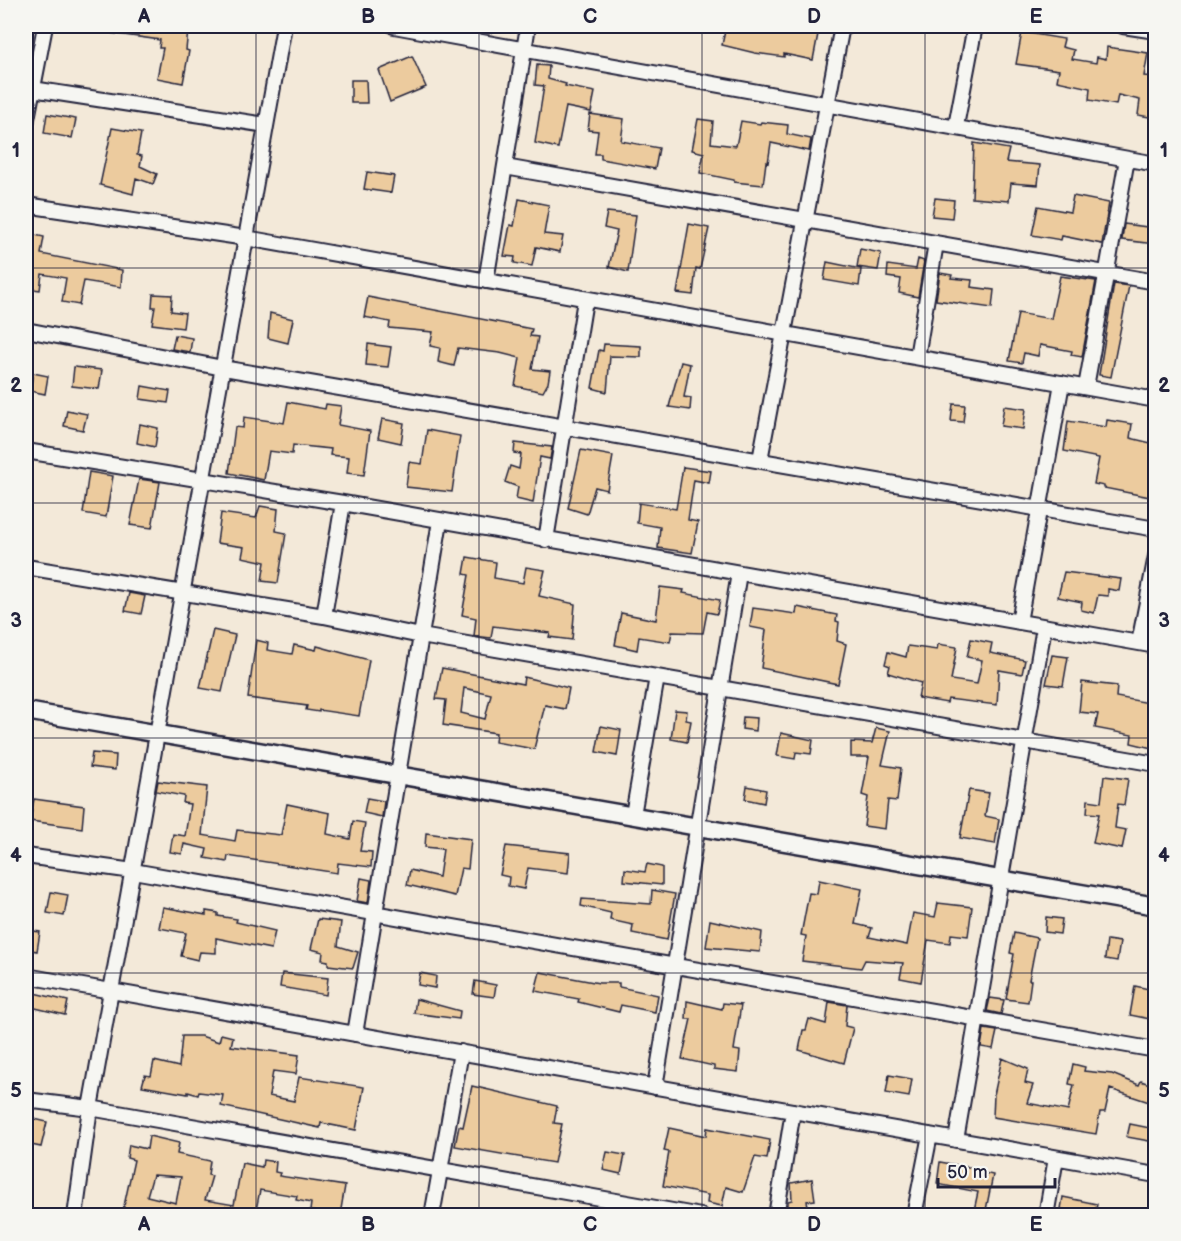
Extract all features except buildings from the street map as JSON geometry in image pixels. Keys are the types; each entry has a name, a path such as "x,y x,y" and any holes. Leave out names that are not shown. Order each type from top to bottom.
{"street":[{"path":"26,124 29,89 45,26"},
{"path":"75,1215 90,1108 284,26"},
{"path":"394,26 956,126 1155,164"},
{"path":"486,281 528,26"},
{"path":"760,460 842,26"},
{"path":"956,126 975,26"},
{"path":"1123,26 1155,31"},
{"path":"29,89 266,125"},
{"path":"1086,387 1127,159"},
{"path":"505,167 1155,282"},
{"path":"26,205 246,238 1155,400"},
{"path":"917,357 936,243"},
{"path":"546,540 585,300"},
{"path":"26,330 223,368 1040,507 1155,529"},
{"path":"1019,622 1062,383"},
{"path":"26,451 343,503 1155,646"},
{"path":"324,616 343,503"},
{"path":"355,1034 440,521"},
{"path":"1139,643 1155,556"},
{"path":"26,567 183,595 324,616 421,636 1155,764"},
{"path":"655,1087 739,573"},
{"path":"956,1140 1044,627"},
{"path":"633,815 657,677"},
{"path":"26,711 1155,906"},
{"path":"26,856 133,871 1155,1050"},
{"path":"26,976 1155,1175"},
{"path":"432,1215 461,1052"},
{"path":"26,1100 90,1108 701,1215"},
{"path":"776,1215 793,1111"},
{"path":"914,1215 930,1135"},
{"path":"1046,1215 1056,1158"}]}
